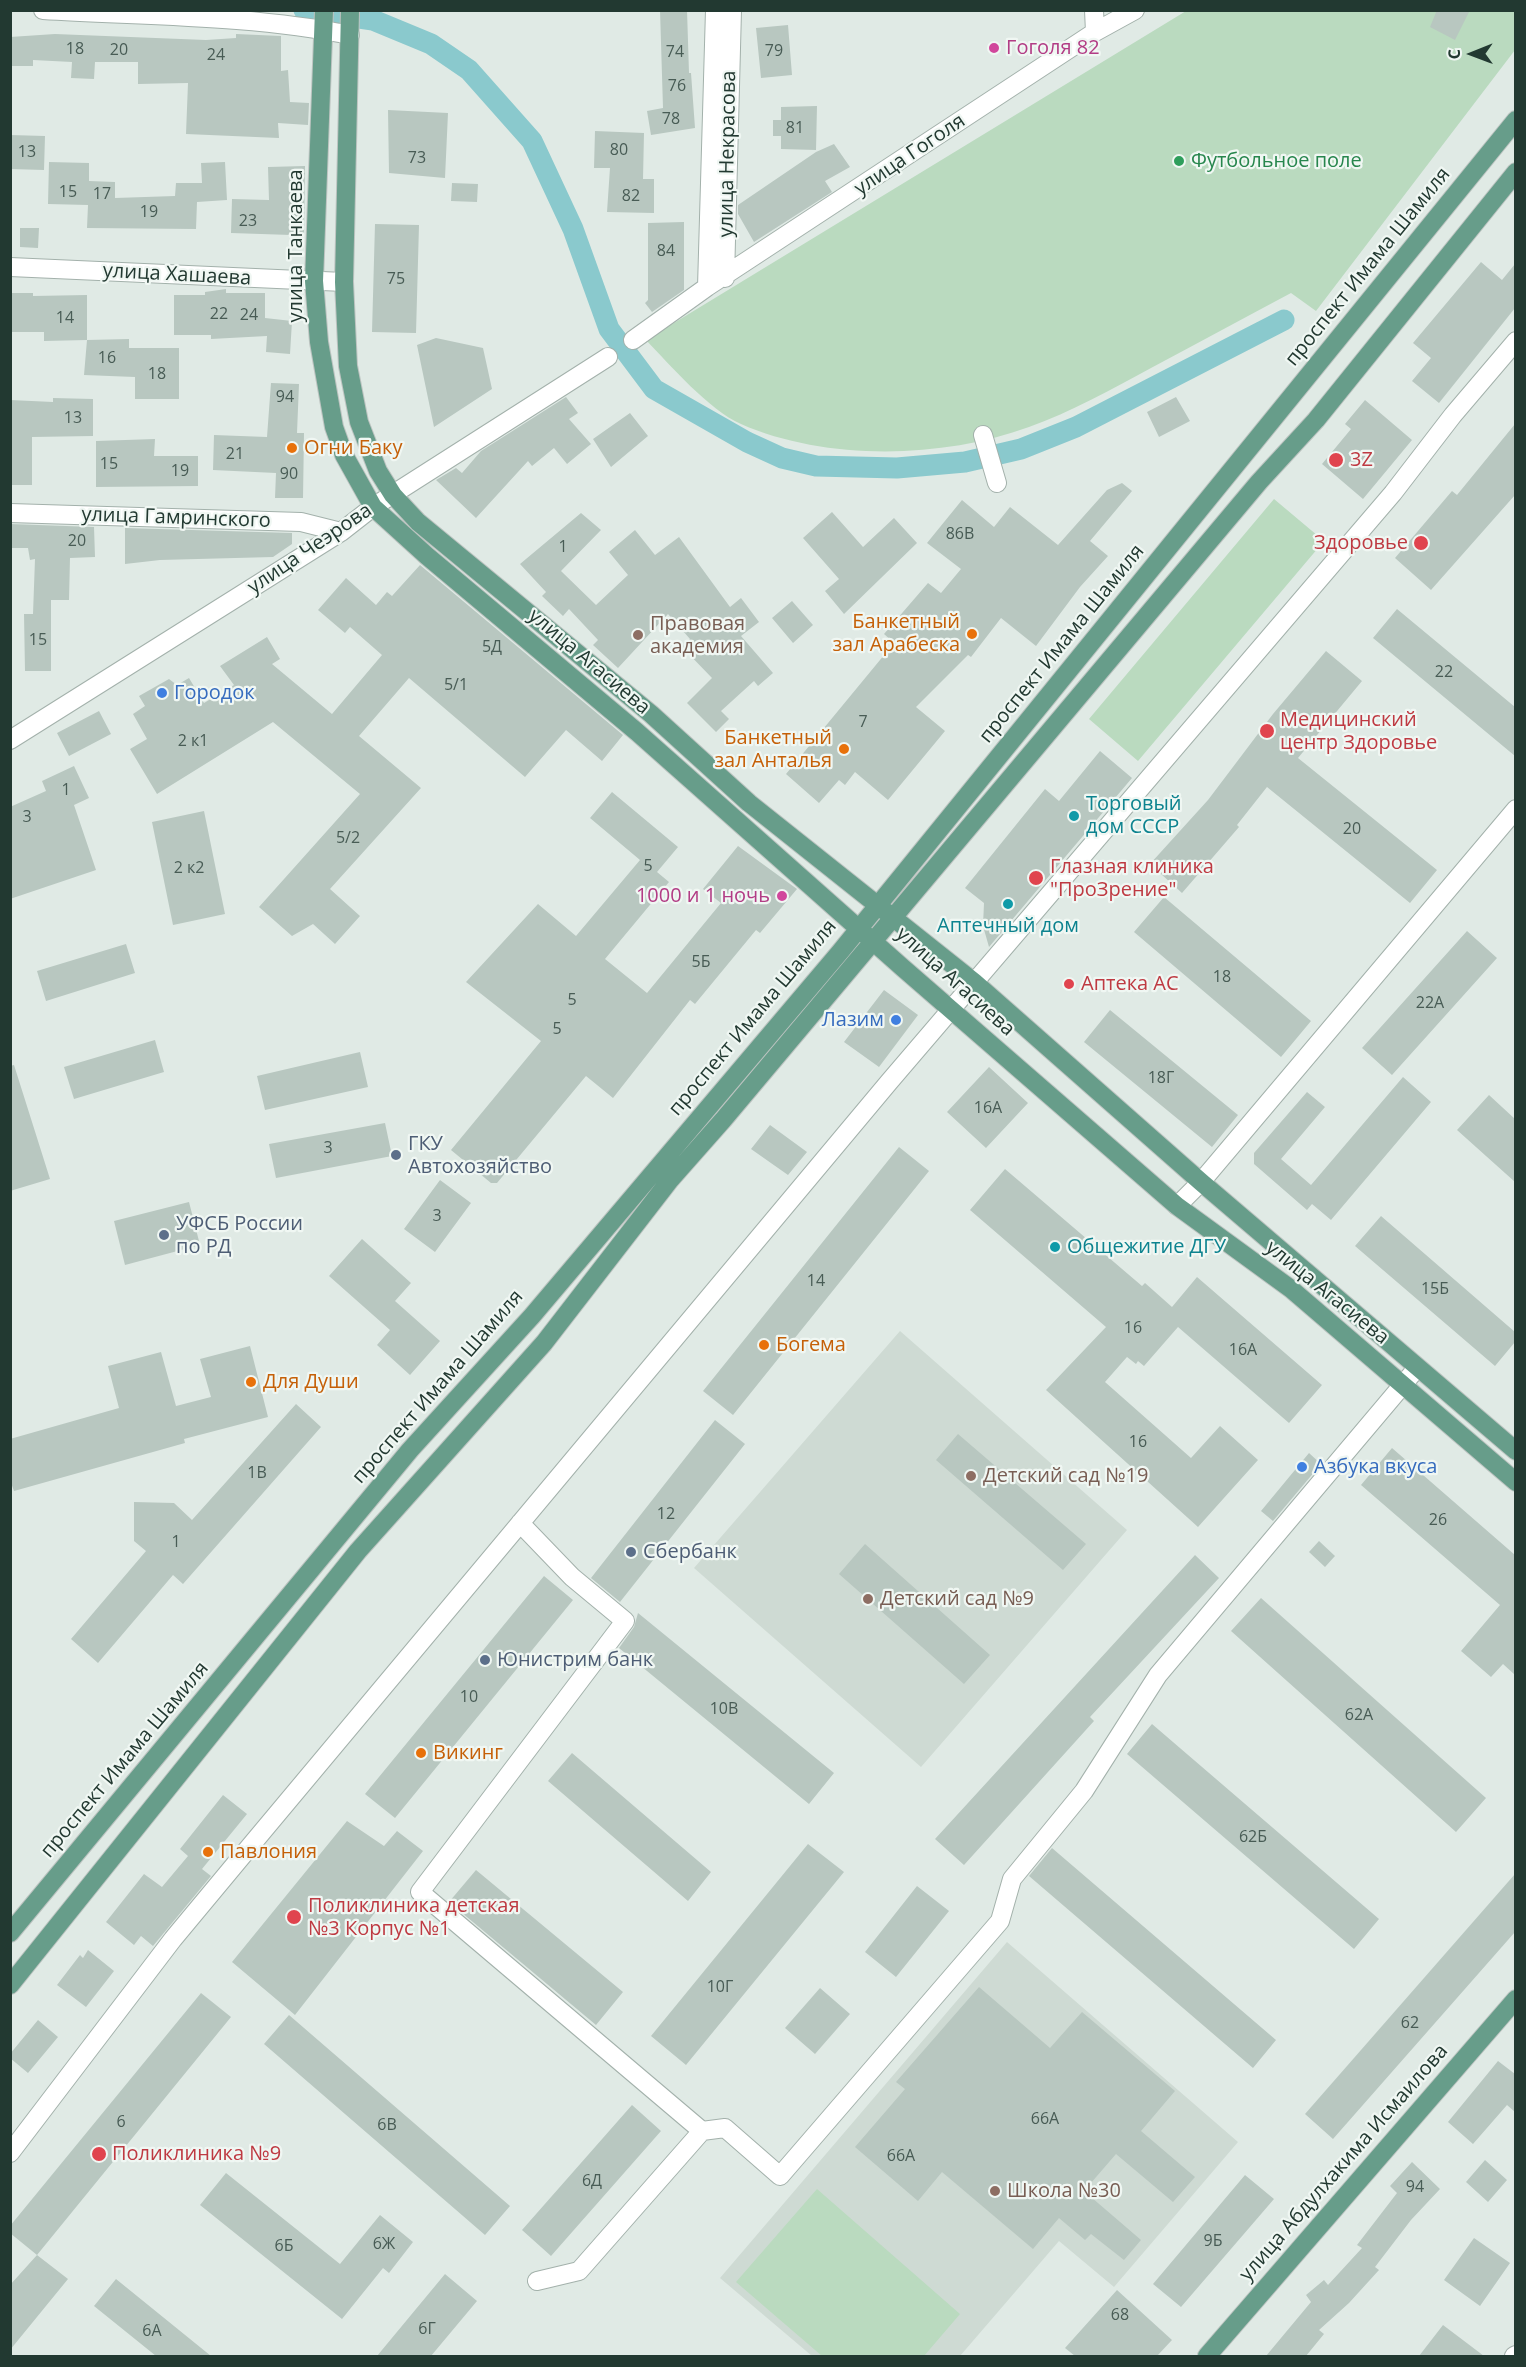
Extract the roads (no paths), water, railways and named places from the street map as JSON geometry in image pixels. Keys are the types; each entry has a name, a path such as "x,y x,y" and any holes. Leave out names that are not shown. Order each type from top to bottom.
{"main road":[{"path":"350,10 344,282 345,336 358,422 378,471 393,495"},
{"name":"улица Танкаева","path":"323,23 314,281 322,370 334,428 348,464 373,507"},
{"name":"проспект Имама Шамиля","path":"10,1934 410,1450 538,1308 860,928 1515,120"},
{"path":"10,1985 358,1551 544,1343 670,1180 1259,482 1316,420 1515,172"},
{"name":"улица Агасиева","path":"393,495 417,522 651,714 749,803 974,982 1201,1182 1515,1451"},
{"name":"улица Агасиева","path":"373,507 427,556 638,732 951,1010 1177,1206 1292,1289 1515,1482"},
{"name":"улица Абдулхакима Исмаилова","path":"1207,2356 1515,2000"}],"street":[{"path":"43,10 323,23 350,35"},
{"name":"улица Некрасова","path":"707,287 714,10"},
{"name":"улица Некрасова","path":"725,278 732,10"},
{"path":"1094,10 1105,23"},
{"name":"улица Гоголя","path":"725,278 1105,23 1135,10"},
{"name":"улица Хашаева","path":"10,267 344,282"},
{"path":"633,340 707,287 725,278"},
{"path":"10,2153 173,1940 520,1522 974,982 1393,493 1453,415 1515,341"},
{"name":"улица Чеэрова","path":"14,734 341,532 373,507 608,357"},
{"path":"983,435 997,483"},
{"name":"улица Гамринского","path":"10,513 301,522 341,532"},
{"path":"1177,1206 1201,1182 1515,809"},
{"path":"537,2282 579,2271 702,2131 725,2128 780,2176 1000,1921 1012,1879 1084,1791 1158,1675 1417,1368"},
{"path":"520,1522 572,1577 625,1621 420,1892 702,2131"}],"waterway":[{"path":"304,10 373,20 431,44 469,70 532,141 573,229 609,329 654,389 747,442 782,458 816,466 897,468 965,462 1021,449 1076,427 1284,320"}],"place":[{"name":"Гоголя 82","path":"994,48"},
{"name":"Футбольное поле","path":"1179,161"},
{"name":"Огни Баку","path":"292,448"},
{"name":"3Z","path":"1336,460"},
{"name":"Здоровье","path":"1421,543"},
{"name":"Банкетный зал Арабеска","path":"972,634"},
{"name":"Правовая академия","path":"638,635"},
{"name":"Городок","path":"162,693"},
{"name":"Медицинский центр Здоровье","path":"1267,731"},
{"name":"Банкетный зал Анталья","path":"844,749"},
{"name":"Торговый дом СССР","path":"1074,816"},
{"name":"Глазная клиника \"ПроЗрение\"","path":"1036,878"},
{"name":"1000 и 1 ночь","path":"782,896"},
{"name":"Аптечный дом","path":"1008,904"},
{"name":"Аптека АС","path":"1069,984"},
{"name":"Лазим","path":"896,1020"},
{"name":"ГКУ Автохозяйство","path":"396,1155"},
{"name":"УФСБ России по РД","path":"164,1235"},
{"name":"Общежитие ДГУ","path":"1055,1247"},
{"name":"Богема","path":"764,1345"},
{"name":"Для Души","path":"251,1382"},
{"name":"Азбука вкуса","path":"1302,1467"},
{"name":"Детский сад №19","path":"971,1476"},
{"name":"Сбербанк","path":"631,1552"},
{"name":"Детский сад №9","path":"868,1599"},
{"name":"Юнистрим банк","path":"485,1660"},
{"name":"Викинг","path":"421,1753"},
{"name":"Павлония","path":"208,1852"},
{"name":"Поликлиника детская №3 Корпус №1","path":"294,1917"},
{"name":"Поликлиника №9","path":"99,2154"},
{"name":"Школа №30","path":"995,2191"}]}
